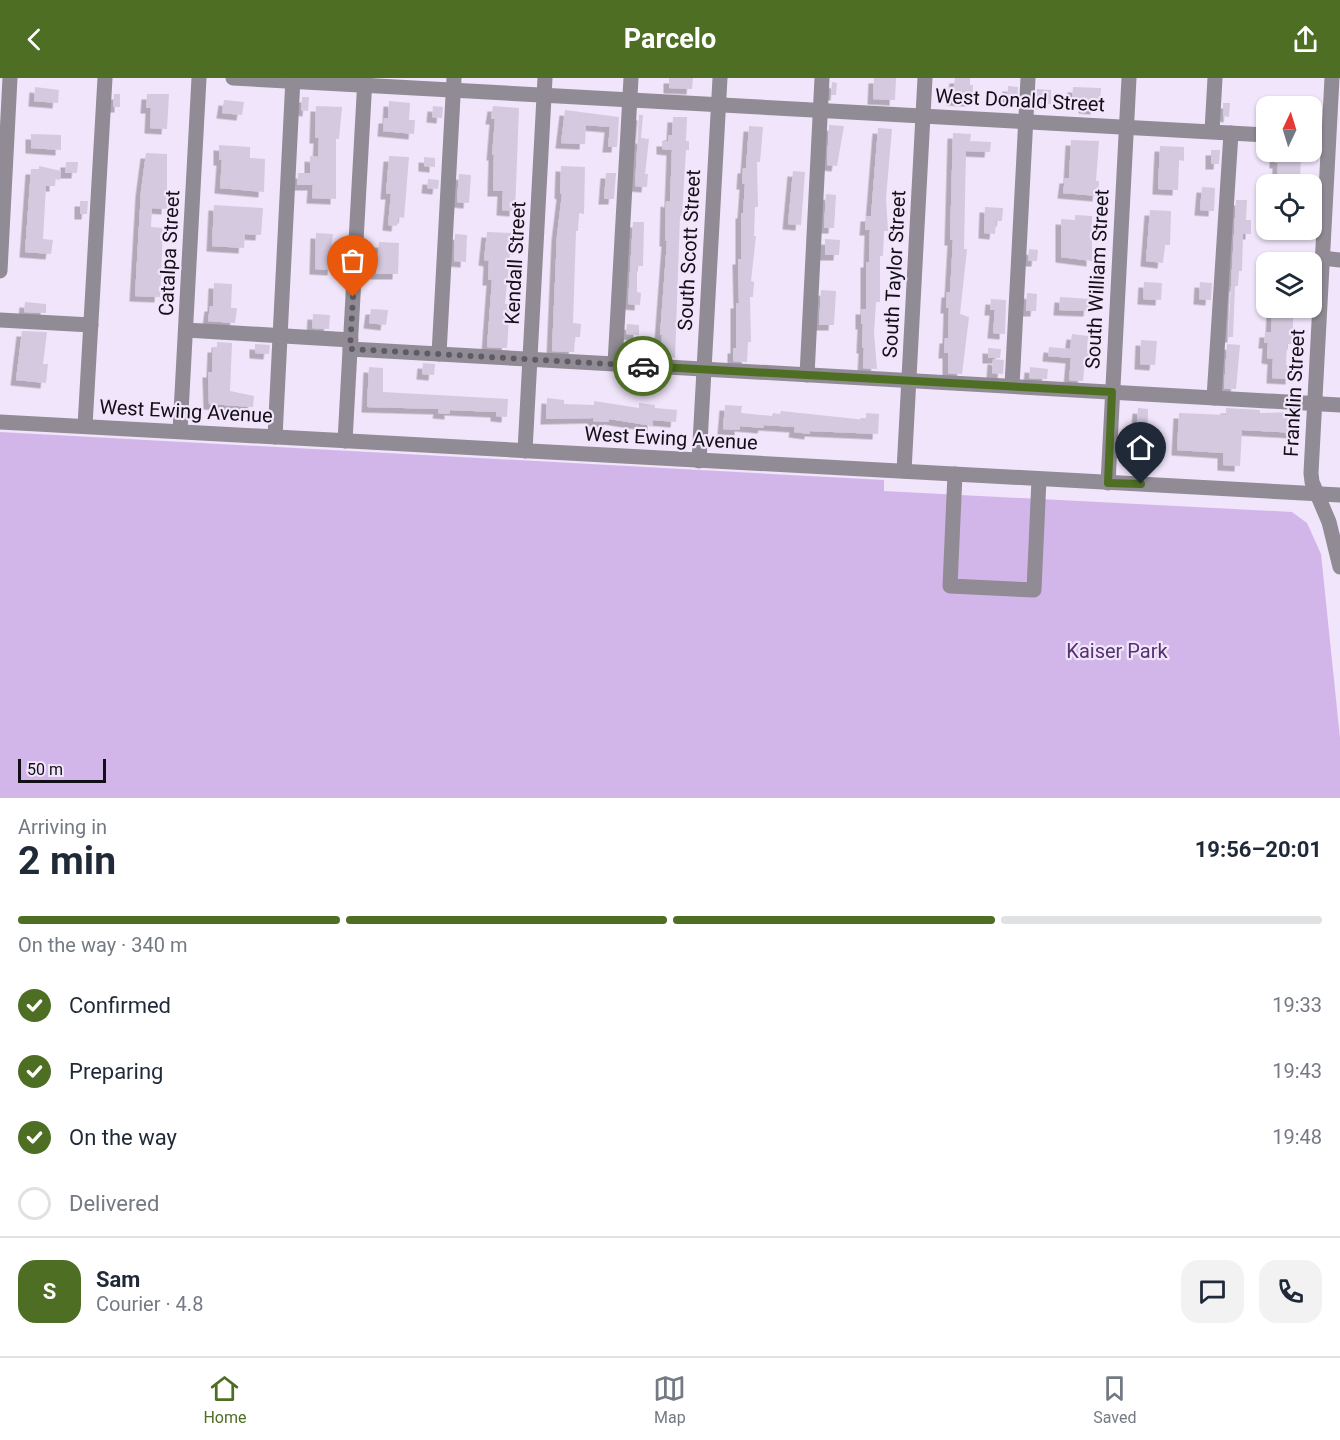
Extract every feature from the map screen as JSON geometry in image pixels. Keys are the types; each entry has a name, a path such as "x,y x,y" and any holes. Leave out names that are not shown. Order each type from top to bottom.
{"street":[{"path":"0,271 10,78"},
{"path":"85,426 105,78"},
{"name":"Catalpa Street","path":"180,431 199,78"},
{"name":"West Donald Street","path":"233,78 454,84 544,95 1256,134"},
{"name":"Kendall Street","path":"525,451 545,78"},
{"path":"615,364 631,78"},
{"name":"South Scott Street","path":"699,460 720,78"},
{"path":"807,375 822,78"},
{"name":"South Taylor Street","path":"904,471 925,78"},
{"path":"1012,386 1028,78"},
{"name":"South William Street","path":"1108,483 1129,78"},
{"path":"1212,131 1215,78"},
{"name":"Franklin Street","path":"1322,258 1332,78"},
{"path":"275,437 293,80"},
{"path":"345,441 364,81"},
{"path":"439,354 454,84"},
{"path":"1214,398 1230,133"},
{"path":"1322,138 1328,138"},
{"path":"1322,258 1340,260"},
{"name":"Franklin Street","path":"1319,318 1311,473 1334,538 1340,567"},
{"path":"0,320 91,325"},
{"path":"186,330 280,335 439,354 1340,405"},
{"name":"West Ewing Avenue","path":"0,422 1340,495"},
{"path":"955,474 950,586 960,587 1034,590 1039,478"}],"green space":[{"name":"Kaiser Park","path":"0,432 884,480 884,491 1292,512 1307,523 1321,554 1340,738 1340,798 0,798"}],"building":[{"path":"669,78 693,78 692,89 669,88"},
{"path":"874,78 896,78 895,100 873,99"},
{"path":"955,78 970,78 970,85 973,85 972,101 952,100"},
{"path":"832,82 837,83 836,95 831,95"},
{"path":"1008,86 1018,87 1017,102 1007,101"},
{"path":"35,87 59,90 58,103 34,101"},
{"path":"1073,87 1101,88 1100,102 1096,102 1096,109 1084,108 1085,101 1072,100"},
{"path":"1037,89 1051,90 1051,104 1036,103"},
{"path":"114,94 120,94 120,107 113,107"},
{"path":"147,94 169,94 167,129 150,128 151,108 146,108"},
{"path":"302,97 309,97 308,111 301,110"},
{"path":"224,100 244,102 242,115 222,113"},
{"path":"389,101 410,103 409,120 415,120 414,134 383,131 384,118 388,118"},
{"path":"1223,103 1230,103 1229,117 1223,116"},
{"path":"316,106 342,107 339,139 336,139 336,199 312,198 313,185 297,185 298,173 310,173 310,156 318,157 319,138 315,138"},
{"path":"433,106 443,107 442,118 432,117"},
{"path":"493,106 519,108 515,211 502,210 503,191 493,191 494,155 492,155 495,119 491,119"},
{"path":"565,110 619,117 617,147 608,147 610,127 586,125 585,144 561,143"},
{"path":"639,115 643,115 641,138 649,139 645,174 648,174 647,187 635,186"},
{"path":"673,117 687,117 686,141 689,141 689,150 686,150 682,216 680,216 675,358 661,357 662,335 660,335 667,241 665,241 666,201 670,202 672,150 662,149 662,141 668,141 669,135 672,135"},
{"path":"829,125 844,126 837,166 827,165"},
{"path":"749,126 763,127 760,162 757,162 758,207 755,207 754,236 756,236 751,281 754,282 753,297 750,297 751,342 748,342 747,362 733,361 733,348 736,348 736,303 739,303 738,259 741,259 741,213 743,213 745,184 742,184 743,168 746,168"},
{"path":"878,128 892,129 886,198 888,231 884,231 883,256 880,256 880,302 876,302 874,333 877,369 863,368 861,309 866,309 866,262 869,262 870,230 865,230 866,216 871,216"},
{"path":"953,133 971,134 970,141 991,142 990,152 966,151 964,249 967,249 960,314 969,317 962,374 948,373 948,353 944,353 945,338 948,338 949,308 946,308 947,292 950,292 953,240 950,240"},
{"path":"31,134 61,135 61,150 31,148"},
{"path":"1071,140 1099,141 1096,181 1099,181 1098,196 1063,193 1065,178 1069,178"},
{"path":"219,145 250,147 250,158 265,159 264,192 220,188 222,160 219,160"},
{"path":"1160,146 1184,147 1184,161 1179,160 1178,190 1158,189"},
{"path":"1211,150 1220,150 1219,164 1211,164"},
{"path":"146,153 167,154 167,209 152,208 151,227 163,228 160,297 135,296 141,191"},
{"path":"389,156 409,157 404,218 398,217 397,226 388,225 391,194 386,194"},
{"path":"424,157 435,158 435,167 424,166"},
{"path":"66,162 78,162 77,173 65,173"},
{"path":"1301,162 1300,174 1277,174 1278,163 1275,163"},
{"path":"39,166 61,171 60,180 55,179 55,186 46,186 43,239 53,240 51,254 25,252 31,169 39,169"},
{"path":"561,166 585,167 584,214 579,213 578,231 576,231 573,323 581,324 580,337 575,337 574,352 552,351 557,235 562,194 560,193"},
{"path":"793,171 805,172 801,225 788,224"},
{"path":"606,173 616,173 614,199 604,199"},
{"path":"459,174 471,175 469,203 457,202"},
{"path":"428,179 439,180 438,189 427,188"},
{"path":"1202,187 1215,188 1214,211 1200,210"},
{"path":"826,194 836,195 834,228 824,228"},
{"path":"1236,200 1247,200 1246,220 1251,220 1251,234 1243,234 1242,271 1239,271 1238,286 1235,286 1233,337 1228,337"},
{"path":"80,201 88,201 87,214 80,214"},
{"path":"214,205 263,208 261,235 245,234 244,248 212,246"},
{"path":"985,207 1003,208 1002,221 996,221 995,234 984,233"},
{"path":"1150,210 1171,211 1170,245 1165,245 1163,263 1146,261"},
{"path":"1075,215 1092,216 1092,261 1061,257 1061,219 1075,220"},
{"path":"633,222 644,222 643,266 637,266 637,292 641,293 640,305 628,304"},
{"path":"487,232 512,233 505,304 510,304 507,348 487,347 492,280 488,280 489,261 484,260"},
{"path":"316,233 333,234 330,256 334,257 333,270 315,269"},
{"path":"455,234 467,235 466,262 454,261"},
{"path":"825,239 840,240 839,255 825,255"},
{"path":"379,242 399,243 398,274 376,274"},
{"path":"1029,249 1038,250 1037,261 1028,261"},
{"path":"1144,282 1162,283 1161,300 1143,299"},
{"path":"1200,282 1212,283 1211,300 1199,299"},
{"path":"214,283 232,284 231,308 237,308 235,323 208,321 210,306 213,306"},
{"path":"821,290 836,291 834,325 819,325"},
{"path":"1027,293 1037,294 1036,311 1026,311"},
{"path":"1060,297 1090,299 1089,311 1059,310"},
{"path":"991,299 1006,300 1005,334 993,333 995,310 990,310"},
{"path":"25,302 46,304 46,313 24,312"},
{"path":"371,309 388,310 386,325 369,323"},
{"path":"313,314 330,315 329,329 312,328"},
{"path":"1272,318 1293,318 1293,344 1287,344 1286,365 1291,365 1291,379 1272,378 1273,359 1267,358 1268,343 1264,343 1265,332 1271,332"},
{"path":"627,324 639,325 639,335 626,334"},
{"path":"22,331 47,332 43,364 48,364 46,383 16,380"},
{"path":"1072,334 1088,336 1087,350 1096,351 1096,360 1085,359 1083,381 1069,380 1071,358 1048,356 1049,347 1070,349"},
{"path":"1141,340 1157,341 1155,365 1140,364"},
{"path":"217,342 232,343 230,391 254,396 253,407 209,404 208,372 212,372 213,347 217,347"},
{"path":"255,344 270,345 269,354 255,353"},
{"path":"1227,344 1240,345 1236,389 1224,389"},
{"path":"988,348 1001,349 1000,358 988,358"},
{"path":"993,359 1004,360 1003,374 992,373"},
{"path":"423,363 435,364 434,375 422,374"},
{"path":"369,367 383,368 383,392 508,399 507,417 496,416 496,412 450,410 450,414 438,413 439,409 367,407"},
{"path":"1030,367 1048,369 1047,379 1029,378"},
{"path":"547,398 564,400 564,404 594,405 594,401 639,408 639,403 655,405 655,408 677,410 676,422 653,420 653,426 609,419 609,422 593,421 593,418 546,419"},
{"path":"725,405 742,406 741,413 772,416 773,413 780,414 781,411 866,420 866,413 879,414 878,434 810,431 810,434 794,432 795,427 764,425 763,428 740,426 740,430 723,429"},
{"path":"1138,408 1148,409 1147,449 1135,448"},
{"path":"1226,408 1260,410 1260,413 1298,412 1297,433 1242,430 1240,466 1223,465 1223,453 1177,450 1179,413 1226,415"}],"way so far":[{"path":"353,297 350,349 643,366"}],"route":[{"path":"643,366 1112,392 1108,483 1141,484"}]}
